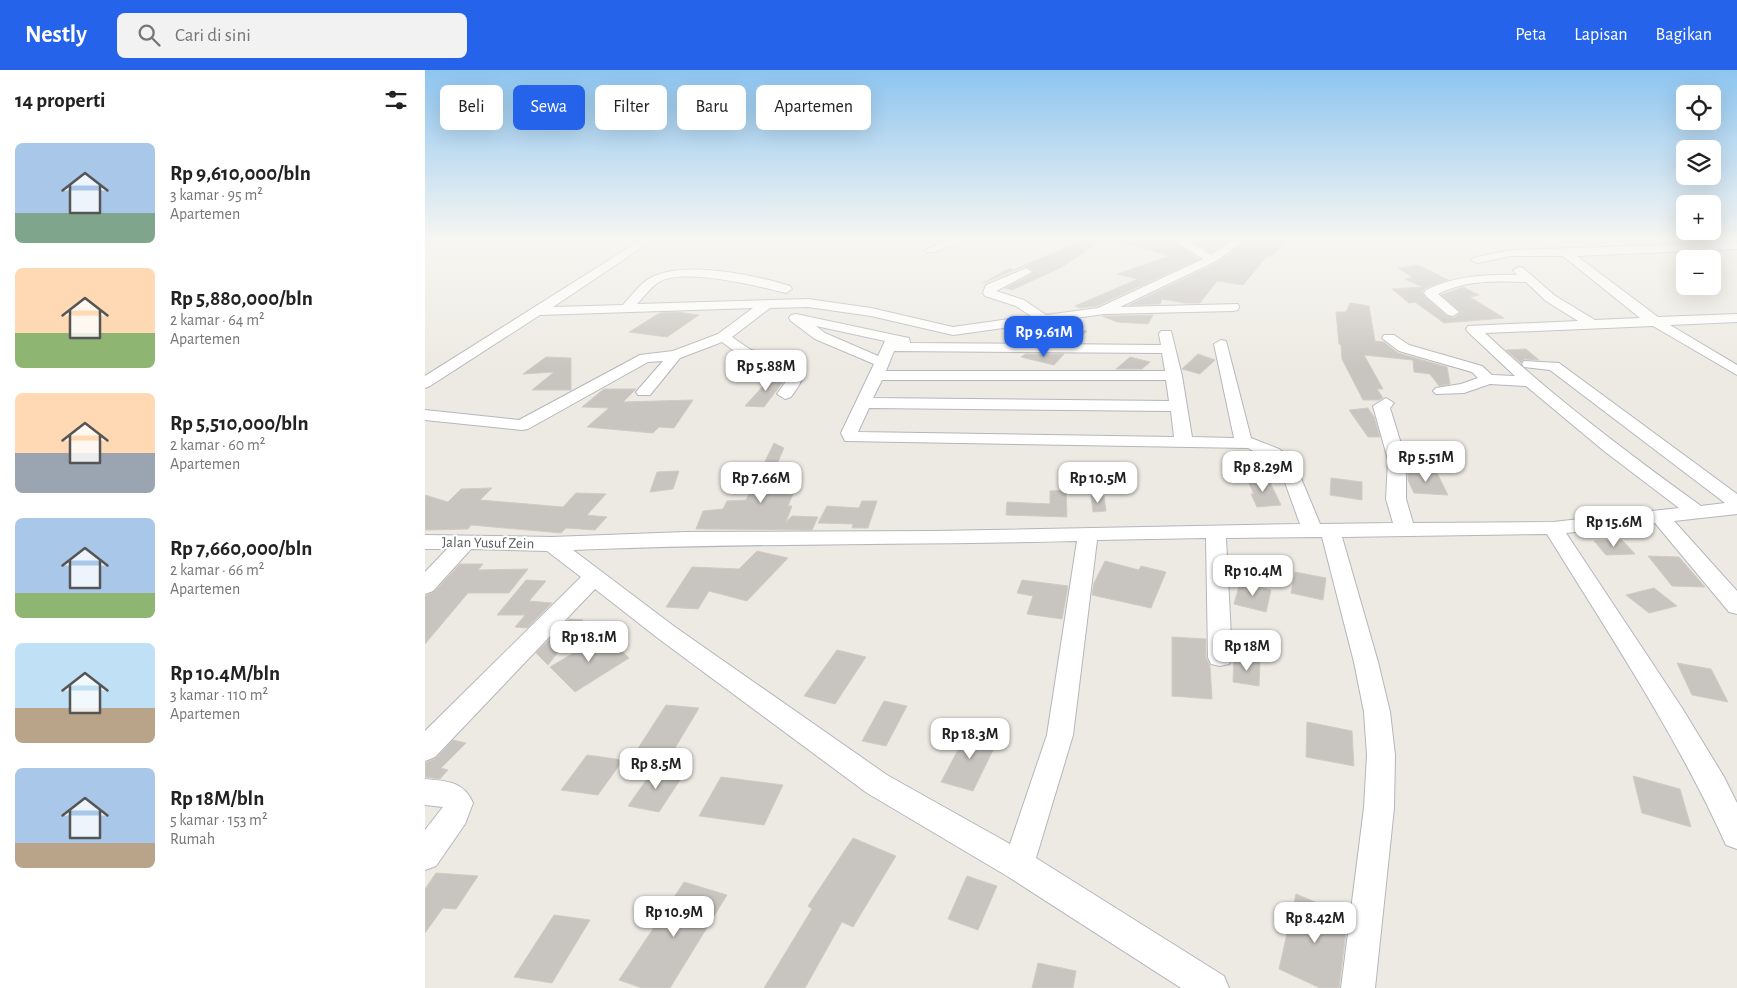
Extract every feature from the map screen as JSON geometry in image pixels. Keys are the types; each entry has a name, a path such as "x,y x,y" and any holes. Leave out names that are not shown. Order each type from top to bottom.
{"street":[{"path":"425,384 583,281"},
{"path":"626,308 654,281"},
{"path":"750,281 786,288"},
{"path":"1006,281 990,288 989,292 1020,303 1042,318"},
{"path":"1101,311 1165,281"},
{"path":"1453,312 1431,293 1441,286 1471,281"},
{"path":"1531,281 1550,298 1591,324"},
{"path":"1601,281 1653,320 1737,371"},
{"path":"425,416 523,424 645,358 675,355 723,337 767,303"},
{"path":"535,311 808,303 871,312 953,331 1101,311 1233,307"},
{"path":"1705,307 1731,318 1737,326"},
{"path":"781,308 820,336 885,356 1174,376"},
{"path":"796,318 885,356 924,347 1167,342 1184,443"},
{"path":"1698,513 1590,434 1511,367 1473,329 1731,318"},
{"path":"723,337 746,353 796,366 795,380 785,394"},
{"path":"1389,338 1404,348 1483,374 1529,382"},
{"path":"1221,344 1244,443"},
{"path":"644,392 675,355"},
{"path":"885,356 849,433 851,437 1244,443 1265,449 1287,463 1321,530 1365,662 1377,712 1381,755 1379,808 1358,988"},
{"path":"1529,364 1554,366 1737,503"},
{"path":"1441,391 1464,388 1483,374 1511,367"},
{"path":"1386,403 1381,406 1397,460 1396,499 1405,530"},
{"path":"862,404 1179,406"},
{"name":"Jalan Yusuf Zein","path":"425,542 552,544 685,539 935,538 1321,530 1553,528 1737,508"},
{"path":"1660,517 1737,606"},
{"path":"1553,528 1673,716 1713,786 1737,835"},
{"path":"1216,532 1220,657"},
{"path":"1018,865 1060,734 1088,534"},
{"path":"425,586 464,544"},
{"path":"552,544 667,633 877,784 1018,865 1212,988"},
{"path":"425,749 594,577"},
{"path":"425,792 451,795 459,803 455,814 425,855"}],"building":[{"path":"1019,281 1032,281 1012,290 1005,288"},
{"path":"1134,281 1152,281 1097,306 1080,308 1075,306"},
{"path":"1180,281 1246,281 1243,285 1217,281 1200,303 1185,303 1162,299 1160,304 1129,305"},
{"path":"1409,281 1446,281 1425,288 1422,292 1425,297 1447,316 1454,318 1461,312 1441,295 1463,287 1479,295 1470,297 1504,318 1444,323 1415,302 1409,303 1392,289 1423,287"},
{"path":"1350,303 1369,306 1375,341 1384,342 1398,353 1447,367 1450,384 1439,386 1430,374 1414,372 1413,360 1364,355 1383,389 1377,389 1383,398 1379,400 1363,400 1342,359 1341,345 1339,344 1336,312 1346,312"},
{"path":"677,312 699,315 667,337 629,332 660,313"},
{"path":"1153,315 1148,324 1117,322 1102,316"},
{"path":"1051,325 1087,331 1076,342 1035,342"},
{"path":"1526,349 1539,360 1524,359 1521,363 1506,350"},
{"path":"1025,354 1064,354 1054,365 1021,357"},
{"path":"1198,354 1215,360 1200,374 1182,369"},
{"path":"546,357 571,358 571,390 532,390 554,372 523,374"},
{"path":"1130,357 1150,362 1142,369 1116,369"},
{"path":"772,376 785,377 785,379 764,407 745,406"},
{"path":"604,389 636,389 623,402 693,400 674,428 659,427 653,433 587,427 609,408 582,407"},
{"path":"1368,408 1374,417 1380,437 1368,437 1349,410"},
{"path":"774,443 784,448 773,473 799,474 785,494 793,494 788,506 792,506 786,522 792,516 818,517 812,530 696,529 703,511 723,509 727,501 746,500"},
{"path":"679,471 673,489 650,492 657,472"},
{"path":"1408,472 1437,473 1448,495 1414,493 1408,480"},
{"path":"1268,478 1281,505 1257,507 1251,494 1254,494 1247,479"},
{"path":"1331,478 1362,482 1362,500 1330,495"},
{"path":"492,488 480,500 563,507 576,493 606,494 587,515 607,517 595,530 566,528 561,533 471,525 468,529 425,530 425,495 448,502 461,489"},
{"path":"1066,490 1067,517 1006,515 1007,502 1050,504 1050,491"},
{"path":"1091,496 1104,496 1106,511 1093,512"},
{"path":"862,501 877,501 868,528 852,528 853,524 818,523 827,506 859,508"},
{"path":"1622,540 1635,554 1606,555 1594,541"},
{"path":"757,551 788,558 747,601 709,591 698,609 666,607 692,567 739,569"},
{"path":"1648,556 1679,557 1705,587 1672,586"},
{"path":"1105,561 1139,570 1141,566 1166,572 1151,608 1092,595 1094,583"},
{"path":"460,564 483,564 478,570 528,569 509,593 468,593 425,644 425,596 434,592"},
{"path":"1295,572 1326,578 1323,600 1291,593"},
{"path":"526,580 546,581 529,601 552,603 527,628 515,627 525,615 497,615"},
{"path":"1022,580 1068,586 1062,619 1027,614 1033,596 1017,593"},
{"path":"1240,583 1271,590 1266,612 1234,604"},
{"path":"1654,588 1677,606 1649,613 1626,595"},
{"path":"569,619 583,620 548,665 536,653"},
{"path":"604,635 629,658 575,692 550,667"},
{"path":"1172,637 1206,639 1206,657 1210,666 1212,699 1172,696"},
{"path":"837,650 866,657 835,704 804,696"},
{"path":"1234,657 1260,661 1259,686 1233,682"},
{"path":"1677,663 1711,669 1728,702 1692,695"},
{"path":"884,701 907,706 886,746 862,741"},
{"path":"666,705 699,708 672,753 637,750"},
{"path":"1307,722 1352,731 1354,766 1306,757"},
{"path":"969,729 999,738 973,791 941,782"},
{"path":"453,740 466,743 441,768 448,770 440,779 425,777 425,763 436,758"},
{"path":"587,755 623,760 598,795 561,790"},
{"path":"654,769 684,774 659,812 628,806"},
{"path":"1633,776 1680,789 1691,827 1642,813"},
{"path":"721,777 783,785 764,825 699,816"},
{"path":"853,838 896,856 853,927 842,922 805,988 764,988 812,909 808,906"},
{"path":"436,873 478,876 456,909 443,908 425,933 425,889"},
{"path":"967,876 997,886 978,930 948,919"},
{"path":"684,882 727,895 670,988 642,988 619,980"},
{"path":"1296,894 1348,916 1339,988 1320,988 1279,969"},
{"path":"554,915 590,920 552,983 514,977"},
{"path":"1038,963 1076,971 1073,988 1032,988"}]}
